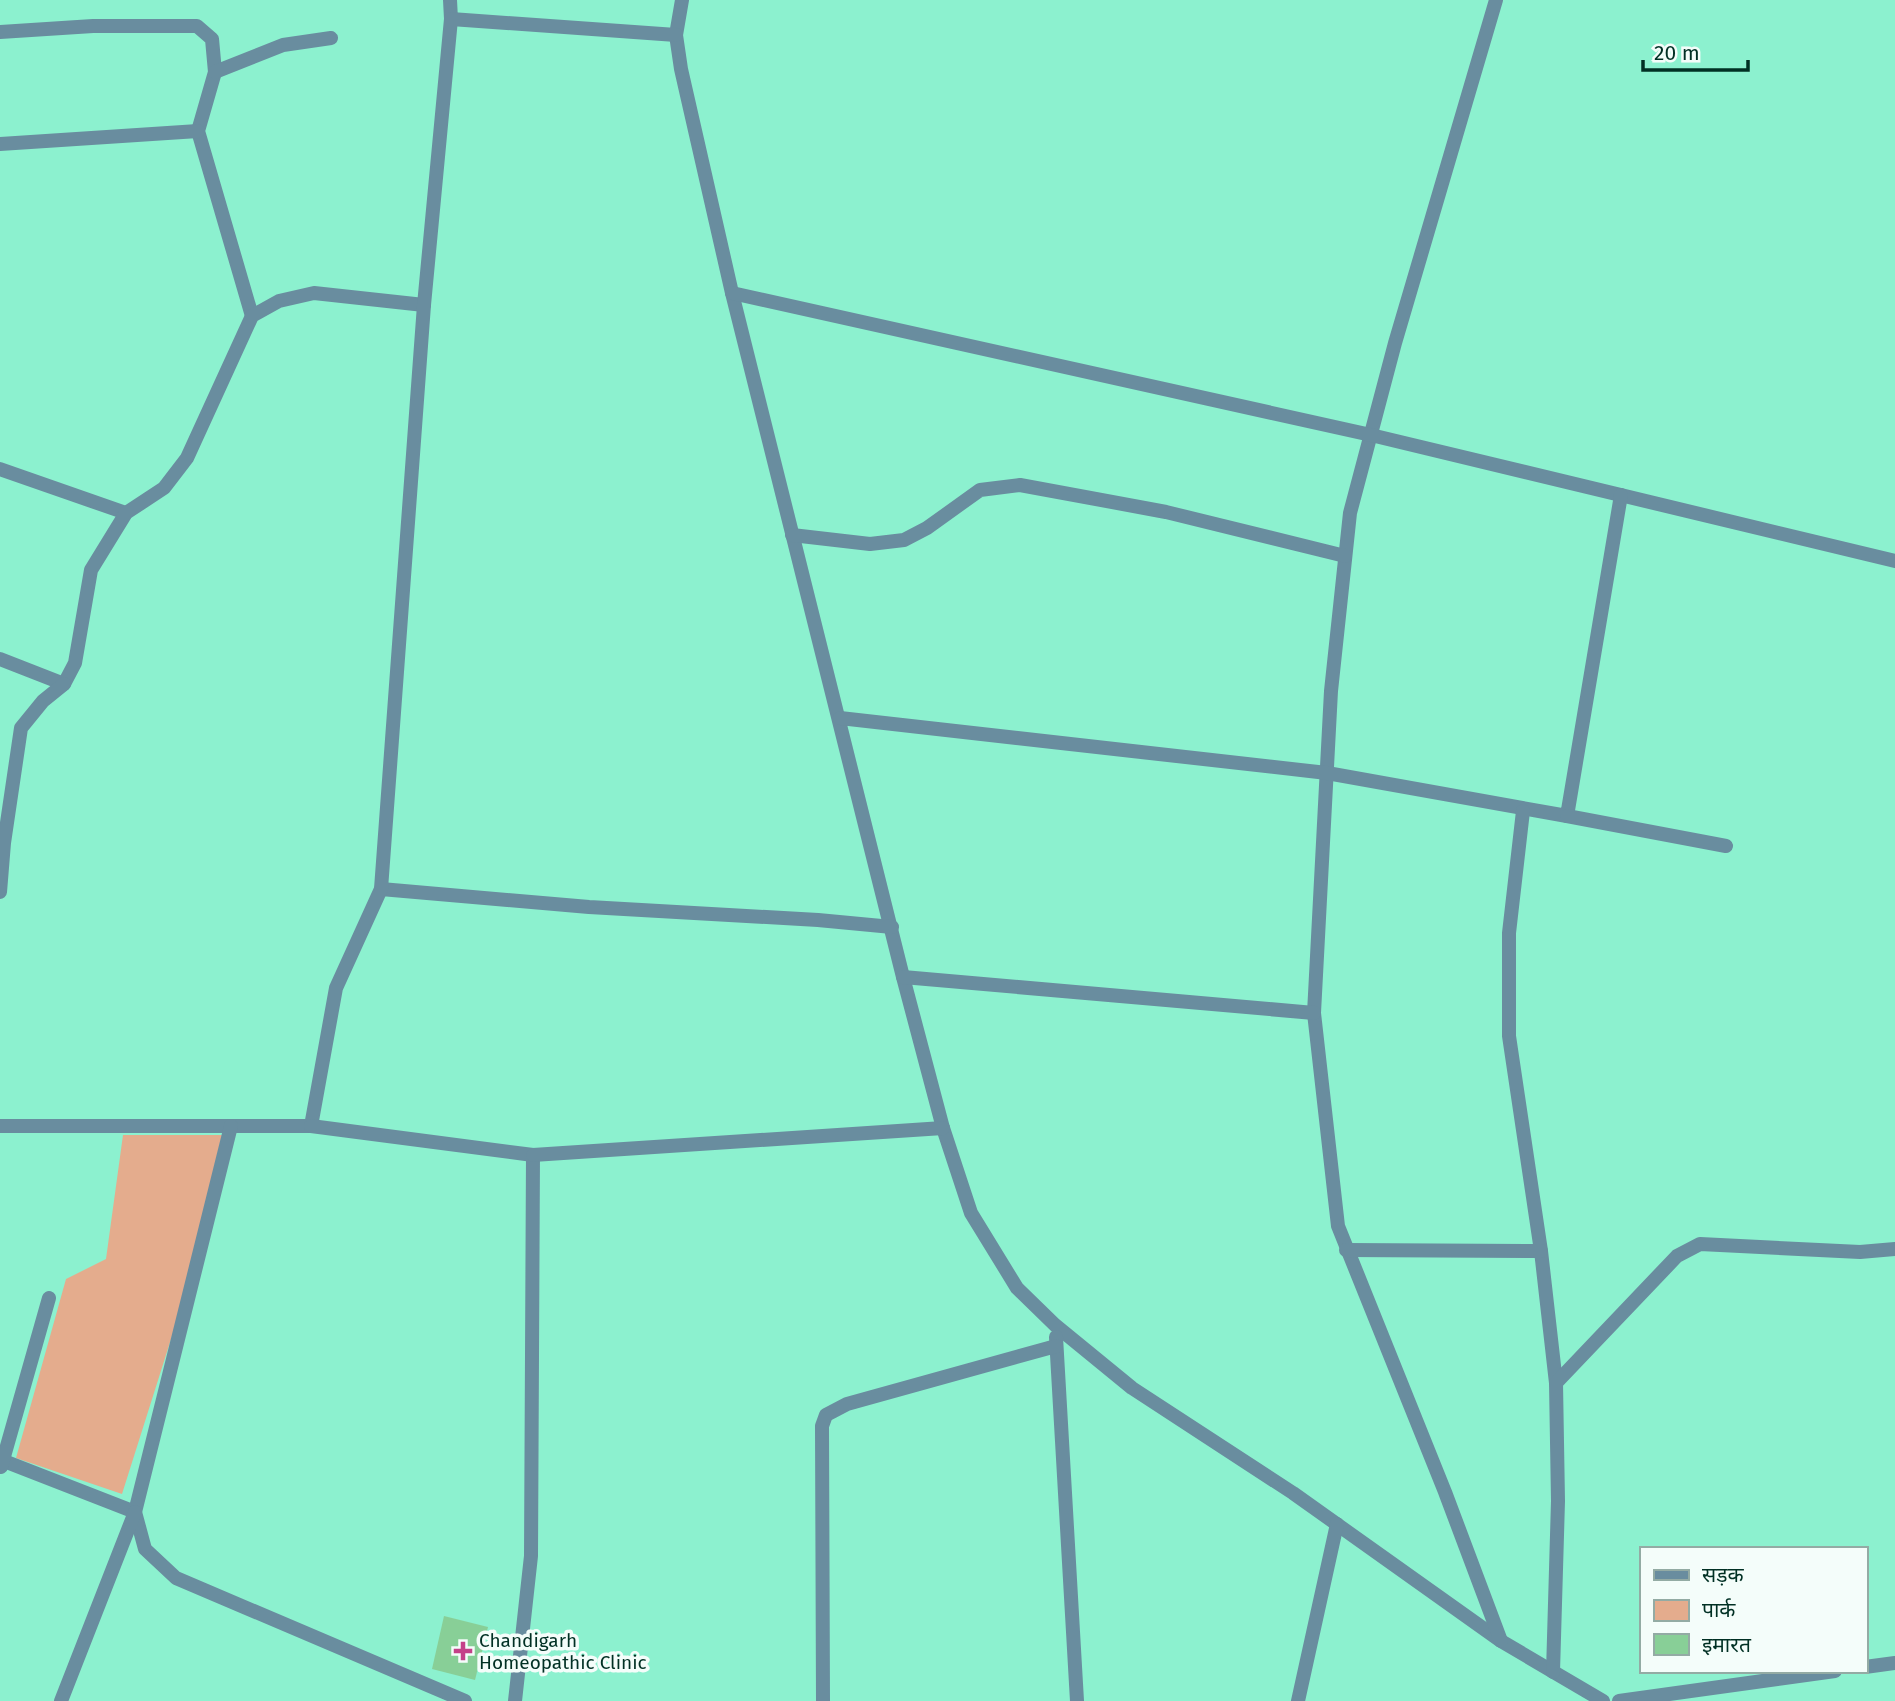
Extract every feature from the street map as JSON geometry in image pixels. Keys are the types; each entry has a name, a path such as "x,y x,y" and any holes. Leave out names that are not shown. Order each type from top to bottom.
{"street":[{"path":"311,1126 336,988 382,889 424,305 451,19 450,0"},
{"path":"682,0 676,35 681,69 732,293 903,976 943,1128 971,1213 1017,1288 1055,1325 1132,1388 1337,1524 1501,1641 1603,1701"},
{"path":"1496,0 1350,513 1331,691 1314,1013 1338,1226 1445,1492 1501,1641"},
{"path":"451,19 676,35"},
{"path":"0,32 93,26 197,26 212,40 215,72 198,131 252,316"},
{"path":"215,72 283,44 331,37"},
{"path":"0,144 198,131"},
{"path":"0,892 4,842 21,728 43,701 64,684 75,663 91,570 126,513 164,488 187,458 252,316 279,301 314,293 424,305"},
{"path":"732,293 1371,435 1895,561"},
{"path":"0,469 126,513"},
{"path":"792,535 870,544 904,540 927,528 980,490 1020,485 1166,512 1345,556"},
{"path":"1567,816 1621,495"},
{"path":"0,659 64,684"},
{"path":"840,718 1327,774 1726,846"},
{"path":"1522,811 1509,933 1510,1036 1541,1251 1556,1383 1558,1501 1553,1672"},
{"path":"382,889 589,907 818,920 892,927"},
{"path":"903,976 1314,1013"},
{"path":"0,1126 311,1126 533,1155 943,1128"},
{"path":"61,1701 135,1512 230,1126"},
{"path":"515,1701 531,1556 533,1155"},
{"path":"1556,1383 1676,1256 1700,1244 1860,1252 1895,1249"},
{"path":"1346,1250 1541,1251"},
{"path":"49,1298 2,1464 135,1512"},
{"path":"1055,1325 1077,1701"},
{"path":"822,1701 822,1426 826,1415 847,1404 1056,1346"},
{"path":"135,1512 145,1549 176,1578 465,1701"},
{"path":"1298,1701 1337,1524"},
{"path":"1867,1667 1895,1663"},
{"path":"1619,1701 1821,1673"}],"green space":[{"path":"123,1135 222,1135 178,1317 122,1494 16,1458 66,1279 106,1259"}],"building":[{"path":"444,1616 488,1627 475,1680 432,1669"}],"place":[{"name":"Chandigarh Homeopathic Clinic","path":"463,1651"}]}
